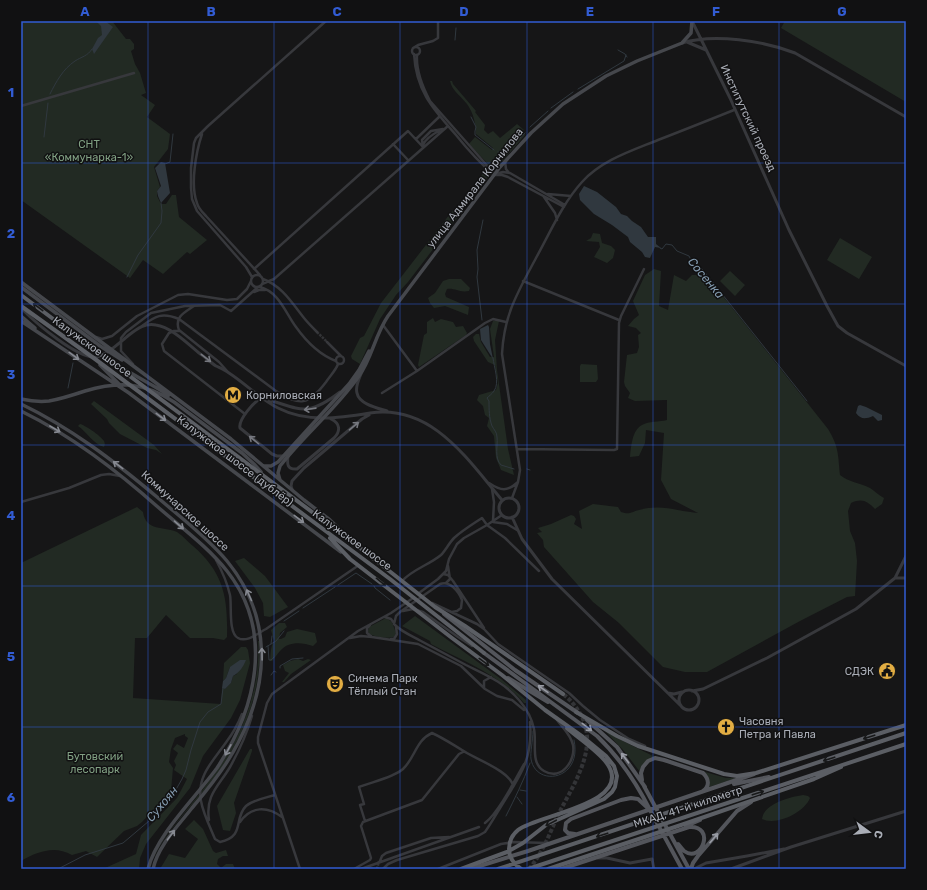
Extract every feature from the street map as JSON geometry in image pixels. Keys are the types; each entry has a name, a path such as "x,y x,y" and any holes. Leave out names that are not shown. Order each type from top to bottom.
{"highway":[{"name":"Калужское шоссе","path":"21,295 355,544 435,607"},
{"name":"Калужское шоссе","path":"21,307 95,359 390,579 484,653"},
{"path":"320,528 350,558"},
{"name":"Калужское шоссе (дублёр)","path":"350,558 446,634 502,674"},
{"path":"435,607 563,694"},
{"path":"502,674 603,759 611,770 612,778 610,786 600,796 590,802 521,828 512,836 509,848 510,856 514,863 521,869"},
{"path":"576,712 629,742 710,771 731,776 756,774 906,724"},
{"path":"461,869 512,850 523,844 546,825 598,803 612,792 617,776 614,766 610,760 583,737 550,714"},
{"name":"МКАД, 41-й километр","path":"498,869 906,733"},
{"path":"548,869 685,826 707,816 814,779 854,761 906,744"},
{"name":"МКАД, 41-й километр","path":"528,869 854,761"}],"main road":[{"path":"683,43 691,33 692,21"},
{"name":"улица Адмирала Корнилова","path":"280,480 278,475 279,468 288,456 347,392 362,373 382,324 495,175 535,128 571,98 629,64 683,43"},
{"name":"Калужское шоссе (дублёр)","path":"21,282 183,403 264,466 330,520 355,544"},
{"path":"21,287 100,346 135,367"},
{"path":"21,316 42,334"},
{"name":"Калужское шоссе (дублёр)","path":"21,321 129,393 350,558"},
{"path":"264,466 275,465 343,390 359,370 374,341"},
{"path":"102,356 183,403"},
{"path":"95,359 129,393"},
{"path":"21,399 50,401 88,390 114,385 135,385 145,387 165,396 242,453 254,464 263,476"},
{"name":"Коммунарское шоссе","path":"21,404 65,428 90,444 125,470 206,539 227,560 243,584 254,609 260,632 262,664 256,700 230,759 165,844 156,858 153,869"},
{"name":"Коммунарское шоссе","path":"21,411 62,433 126,478 214,557 228,572 240,592 248,611 254,636 255,669 250,700 238,730 225,756 206,783 160,841 152,856 148,869"},
{"name":"Калужское шоссе","path":"435,607 509,665 601,731 616,747 645,787"},
{"name":"Калужское шоссе","path":"484,653 598,736 616,755 635,782 682,869"},
{"name":"Калужское шоссе (дублёр)","path":"502,674 572,716"},
{"path":"691,869 645,787 641,776 641,770 648,761 655,758 703,773 708,779 708,783 706,789 701,793"},
{"path":"470,869 756,774"},
{"path":"716,788 783,774"},
{"path":"579,834 571,835 566,832 565,825 568,820 621,800 631,798 638,799 650,810"},
{"path":"691,869 695,859 737,811 759,798"},
{"path":"561,869 646,839 668,834 685,826 699,829 703,834 704,843 699,850 694,853 686,852 673,839"},
{"path":"532,869 541,865"}],"street":[{"path":"326,21 196,138 194,142 190,188 194,206 246,267 252,279 253,286 260,286 272,292 282,304 288,316 306,340 337,362 341,364 344,362 344,357 327,342"},
{"path":"438,21 438,38 426,44 417,53 419,74 424,89 430,101 495,175"},
{"name":"Институтский проезд","path":"692,21 730,98 734,110 786,223 825,304 838,326 847,333 906,366"},
{"path":"683,43 700,39 741,40 759,42 781,48 795,53 906,116"},
{"path":"707,52 706,45 712,39"},
{"path":"683,43 692,44 703,48 707,52"},
{"path":"413,48 418,45 426,44"},
{"path":"413,48 418,48 417,75 428,102 439,118 448,126 476,159 495,175 508,177 545,195 571,196"},
{"path":"413,48 412,51 417,53"},
{"path":"21,106 134,73"},
{"path":"512,498 518,482 520,466 502,354 502,338 513,301 564,206 581,183 602,165 621,155 734,110"},
{"path":"416,139 424,129 439,118"},
{"path":"135,367 121,351 121,338 126,332 151,313 185,306 220,306 231,311 260,286 283,272 448,126"},
{"path":"423,147 422,140 431,131 444,129"},
{"path":"254,269 408,131 423,147"},
{"path":"202,133 198,145 195,172 196,202 199,208 263,279 270,281 279,288 317,332"},
{"path":"393,144 408,160"},
{"path":"506,161 506,169 510,173 564,206"},
{"path":"495,175 500,172 510,173"},
{"path":"545,195 555,213 557,220"},
{"path":"517,449 607,450 617,448 619,320 644,269"},
{"path":"95,337 102,339 112,336 137,316 178,295 188,294 227,300 237,299 255,275 260,275"},
{"path":"260,286 263,279"},
{"path":"523,281 619,320"},
{"path":"251,294 259,290 272,292"},
{"path":"180,332 177,326 179,318 184,312 194,306"},
{"path":"21,307 33,319 63,343 81,354 92,357 98,356 110,350 152,319 165,315 179,319 276,391 294,401 304,401 311,398 332,373 338,357 342,356"},
{"path":"382,393 417,371 485,323 493,319 506,322"},
{"path":"140,327 147,324 161,326 216,366 229,372"},
{"path":"382,324 417,371"},
{"path":"246,414 164,351 162,344 169,333 174,330 180,332 262,398 285,411 310,417 329,418 345,418 372,413 392,413"},
{"path":"362,373 356,390 358,397 371,406 416,419 429,424 441,432 462,452 502,500"},
{"path":"283,456 272,454 241,430 239,423 255,402 262,398 308,410 320,406 343,390"},
{"path":"294,492 291,488 292,482 304,468 362,419 372,413"},
{"path":"288,456 288,467 291,469 297,469 334,438 338,432 338,426 336,421 329,418"},
{"path":"109,474 112,472 111,467"},
{"path":"21,502 69,488 109,474 126,478"},
{"path":"487,482 498,488 505,489 511,488 518,482"},
{"path":"492,487 494,502 492,522"},
{"path":"512,498 517,501 519,509 517,514 512,517 506,517 502,514 499,507 502,500 512,498"},
{"path":"300,869 258,743 258,737 270,696 348,639 385,617 429,586 446,571 452,552 457,544 502,514"},
{"path":"512,517 526,546 552,579 666,693 685,709 691,710 696,707 700,692 704,689"},
{"path":"402,581 407,575 431,562 443,553 447,545 454,538 482,518 487,525 505,538 539,570"},
{"path":"492,522 506,524 517,530"},
{"path":"666,693 674,694 689,690 704,689 767,658 841,618 856,609 895,578 906,556"},
{"path":"214,557 223,573 230,596 232,632 236,638 240,639 249,639 254,636 359,565"},
{"path":"387,639 394,639 396,637 396,616 400,612 407,609 433,588 449,581 450,577 448,563"},
{"path":"442,575 448,574 488,634"},
{"path":"442,575 441,580 444,583 451,585 462,598 462,607"},
{"path":"895,578 906,578"},
{"path":"427,600 477,624 498,644 569,693 587,710 613,729 629,739 662,754"},
{"path":"450,611 457,611 466,604 470,607"},
{"path":"407,609 421,611 484,653"},
{"path":"385,617 391,619 395,624 431,646 491,677 510,690 519,699 530,718 535,734 537,763 543,770 553,774 565,769 571,762 574,752 570,736 556,719"},
{"path":"371,624 367,628 367,633 372,637"},
{"path":"348,639 356,637 372,637 418,644 461,666 485,689 497,696 512,700 527,712"},
{"path":"485,689 483,685 484,681 486,678 491,677"},
{"path":"692,691 697,694 699,700"},
{"path":"680,705 679,698 683,692"},
{"path":"250,700 235,730 203,776 200,784 200,798 203,811 210,824 215,839 220,842 233,836 245,816 256,810 265,809 283,817"},
{"path":"210,824 208,808 211,796 230,768 240,747 256,700"},
{"path":"383,869 388,864 397,860 483,834 520,776 527,759 531,742 530,718"},
{"path":"365,821 360,805 364,804 359,787 399,772 406,766 424,738 432,733 463,752 499,770 509,778 513,783 513,787"},
{"path":"354,869 371,858 362,823 422,800 459,754 463,752"},
{"path":"485,823 494,813 527,759"},
{"path":"509,778 516,777"},
{"path":"239,824 241,812 246,806 252,802 275,795"},
{"path":"731,869 791,847 906,811"},
{"path":"362,869 479,827"},
{"path":"380,861 383,855 436,837 455,836"},
{"path":"438,869 492,847 514,842 553,842"},
{"path":"691,869 701,864 791,847"},
{"path":"590,859 607,858 630,863 652,860 654,869"},
{"path":"362,869 372,869"}],"green space":[{"name":"СНТ «Коммунарка-1»","path":"21,21 112,21 126,39 130,39 134,44 134,49 131,51 146,93 141,95 155,105 147,117 170,134 168,149 154,167 160,187 157,191 157,196 161,204 166,204 172,195 176,195 179,217 207,240 190,254 187,252 163,274 143,260 130,278 21,200"},
{"path":"785,21 906,21 906,102 781,28"},
{"path":"450,81 452,81 476,111 475,112 485,125 484,130 488,134 493,131 500,138 517,124 524,130 518,135 520,136 524,132 525,135 495,170 490,169 487,163 469,144 475,137 492,150 493,148 476,134 475,122 471,111 467,104 455,91"},
{"path":"484,172 488,177 463,209 459,206"},
{"path":"453,210 457,210 460,214 408,282 396,295 380,319 360,364 352,359 351,356 360,338 364,336 381,303"},
{"path":"593,233 600,234 602,243 611,246 615,250 613,258 607,263 594,257 600,247 599,242 586,241 591,238"},
{"path":"840,238 872,257 859,279 827,260"},
{"path":"654,269 661,271 659,306 668,310 674,275 686,281 692,275 702,275 703,271 828,429 836,446 840,475 870,488 884,498 882,504 875,509 867,502 858,501 851,503 848,511 850,531 855,543 857,561 855,596 847,597 800,621 707,672 685,672 663,667 619,623 593,602 544,547 543,540 537,533 542,532 538,528 571,515 576,519 574,524 582,529 579,511 593,504 618,507 621,512 626,513 647,508 669,508 698,513 671,499 661,480 664,433 646,430 645,443 639,456 630,457 634,435 639,427 648,423 667,420 667,400 635,401 628,398 630,393 624,382 627,355 637,353 639,347 638,335 641,333 636,328 628,326 639,315 633,301 645,275"},
{"path":"730,271 745,285 735,296 720,281"},
{"path":"449,279 461,279 470,288 469,291 447,289 445,294 446,297 469,307 468,315 445,306 434,308 430,303 428,298 435,293 443,281"},
{"path":"433,318 435,322 441,319 453,322 456,327 463,326 467,333 419,367 418,365 424,335 427,333 427,322"},
{"path":"493,321 499,321 495,340 497,370 508,449 514,475 501,470 496,458 494,436 487,426 489,418 485,415 483,406 477,400 479,395 496,390 498,383 495,365 488,362 474,341 473,337 476,334 479,334 481,342 490,357 494,357 490,329"},
{"path":"581,364 597,365 598,379 596,382 580,382"},
{"path":"94,401 154,445 162,454 120,434 91,404"},
{"path":"80,424 93,431 102,439 105,443 104,447 93,441 78,426"},
{"name":"Бутовский лесопарк","path":"137,507 143,512 148,523 152,526 177,532 212,566 218,576 225,598 227,637 224,640 213,638 190,638 166,615 147,638 135,638 133,698 221,704 222,688 225,689 231,683 233,676 237,674 230,667 226,678 223,681 224,663 241,647 246,647 248,650 250,663 240,700 231,718 203,756 190,788 146,844 140,858 139,869 103,869 136,854 141,835 177,798 187,779 174,770 176,765 174,761 178,753 173,749 177,744 184,748 188,738 185,734 175,738 171,749 169,762 173,768 171,791 142,822 137,826 124,831 97,857 86,851 72,855 59,850 52,850 33,855 21,861 21,563"},
{"path":"244,558 265,576 288,607 270,617 264,616 263,603 255,588 235,561"},
{"path":"415,616 501,679 526,700 526,703 524,703 504,684 480,669 431,644 430,641 402,626"},
{"path":"386,618 392,622 396,633 394,637 388,638 369,634 369,627"},
{"path":"279,623 285,623 287,627 280,633 279,639 285,637 287,632 297,629 315,633 317,642 313,646 300,643 287,645 272,661 270,661 271,649 274,641 271,630"},
{"path":"259,641 259,661 257,681 247,719 239,737 219,771 175,825 219,768 229,752 246,717 256,680"},
{"path":"298,659 303,661 308,659 311,660 291,674 284,682 282,682 289,673 285,671 283,665"},
{"path":"605,731 655,757 640,772 624,751"},
{"path":"250,749 252,749 252,751 234,803 236,813 230,831 223,830 217,806"},
{"path":"702,771 726,778 737,778 709,787"},
{"path":"803,795 810,798 802,809 796,813 789,817 775,821 762,819 764,813 773,805 785,799"},
{"path":"194,820 203,829 213,851 216,853 226,850 228,856 223,856 218,859 217,864 221,868 226,864 233,864 235,869 160,869 169,854 185,858 198,839 185,829"},
{"path":"169,833 160,846 155,855 160,845"}],"shaded area":[{"path":"96,21 105,21 113,27 94,54 92,49 98,38 102,35 101,26"},
{"path":"161,162 165,163 170,193 161,203 157,191 161,186 155,168"},
{"path":"584,186 597,192 616,207 621,214 627,216 641,227 648,237 656,237 656,244 661,248 655,247 650,258 645,257 642,252 630,242 628,237 594,214 580,200 579,194"},
{"path":"488,325 493,359 481,340 480,329"},
{"path":"860,405 882,415 882,420 878,421 873,416 866,418 860,417 856,413 858,406"},
{"path":"240,660 246,660 244,665 238,673 233,676 231,683 225,689 222,688 223,681 226,678 230,667"}],"waterway":[{"name":"Сосенка","path":"455,40 456,28"},
{"path":"50,94 63,72 92,49"},
{"path":"618,50 627,57"},
{"path":"578,89 624,61 626,55"},
{"path":"551,108 573,92"},
{"path":"44,137 48,103"},
{"path":"530,127 548,111"},
{"name":"Сосенка","path":"471,117 476,127 475,135 494,150"},
{"path":"498,152 505,154 525,133"},
{"path":"165,164 170,162 173,134"},
{"path":"127,277 138,255 161,223 161,203"},
{"path":"482,320 477,277 477,250 483,220"},
{"name":"Сосенка","path":"660,248 662,249 666,244 672,245 677,251 689,256 691,260 703,270 807,401"},
{"path":"493,358 497,384 494,391 487,398 489,401 489,414 492,426 497,435 497,452 499,462 501,465 514,469"},
{"path":"68,388 73,363"},
{"path":"338,585 356,573 372,584"},
{"path":"374,586 390,600"},
{"path":"303,608 335,587"},
{"path":"284,621 299,611"},
{"path":"266,647 276,641 284,631"},
{"path":"271,644 272,636"},
{"path":"268,646 269,660 274,657"},
{"path":"280,668 280,666 292,659 303,658"},
{"path":"271,675 274,671 276,672"},
{"name":"Сухоян","path":"58,869 85,855 123,843 149,821 174,793 182,779 200,722 208,712 221,704 223,688"},
{"path":"533,731 531,759 535,768 541,774 549,776 558,775 566,771 572,764 575,753 574,740"},
{"path":"506,816 530,763"},
{"path":"520,790 526,791"},
{"path":"517,797 522,804"}],"tunnel":[{"path":"317,332 327,342"},
{"path":"529,869 538,857 577,779 586,754 586,728 581,715 563,694"},
{"path":"377,869 379,861"}],"place":[{"name":"Корниловская","path":"233,395"},
{"name":"СДЭК","path":"887,671"},
{"name":"Синема Парк Тёплый Стан","path":"335,684"},
{"name":"Часовня Петра и Павла","path":"726,727"}]}
